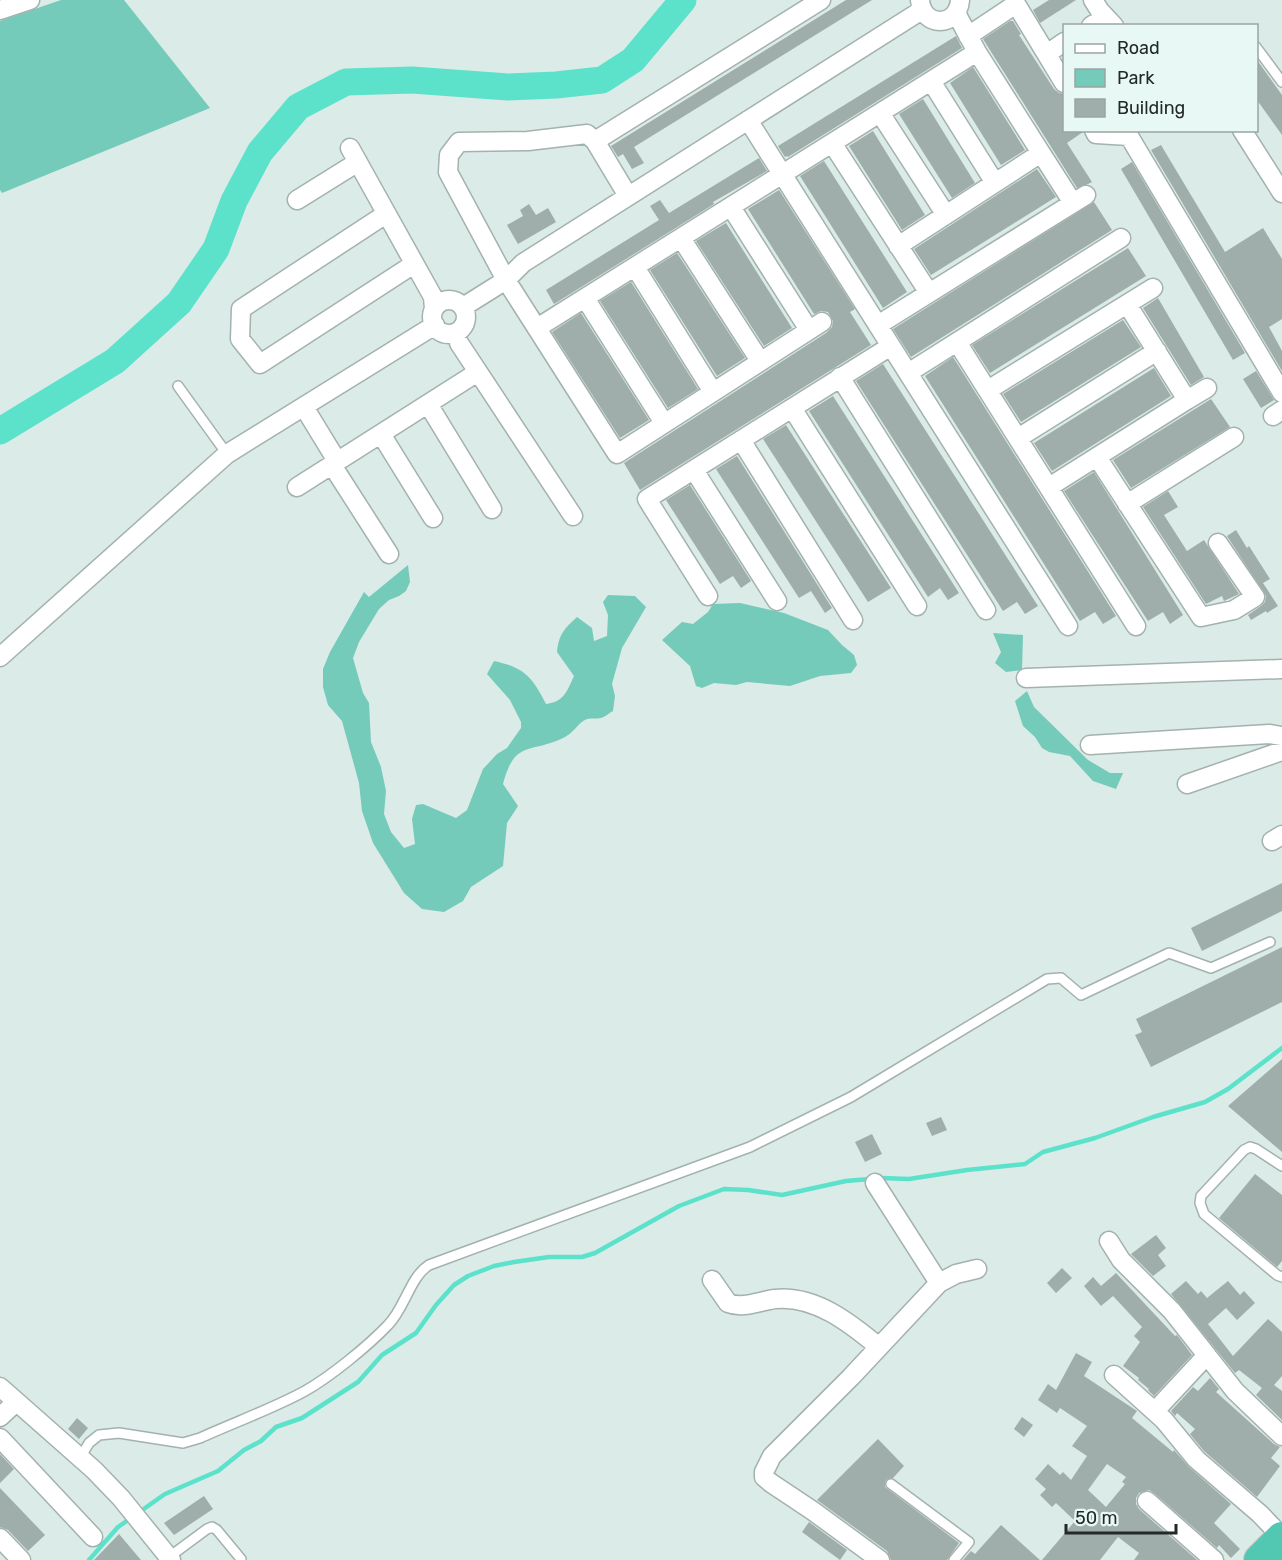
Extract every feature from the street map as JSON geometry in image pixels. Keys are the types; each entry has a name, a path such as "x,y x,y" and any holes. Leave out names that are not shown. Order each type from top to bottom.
{"highway":[{"path":"1260,1560 1282,1538"}],"street":[{"path":"0,10 30,0"},
{"path":"595,141 821,0"},
{"path":"1093,0 1112,24"},
{"path":"968,36 1020,2 1063,80"},
{"path":"463,307 506,280 523,262 748,120 921,5 931,19 938,21 951,18 958,7"},
{"path":"878,325 1080,199 1041,153 977,52 968,36 958,7"},
{"path":"1047,54 1063,43"},
{"path":"537,328 977,52"},
{"path":"931,81 995,183"},
{"path":"880,113 946,214"},
{"path":"748,120 1068,626"},
{"path":"1095,132 1096,134 1135,133 1282,393"},
{"path":"1243,132 1282,193"},
{"path":"628,196 595,141 587,134 528,141 459,142 449,155 448,172 506,280 617,454 815,326 731,207"},
{"path":"832,143 929,293"},
{"path":"898,246 1041,153"},
{"path":"0,657 227,454 304,407 435,317 440,303 448,300 456,301 463,307 466,320 464,326 459,330 446,333 435,317 433,297 354,155 297,201"},
{"path":"386,214 241,309 240,339 261,364 414,264"},
{"path":"681,238 760,361"},
{"path":"908,373 1121,238"},
{"path":"635,267 713,392"},
{"path":"988,390 1153,288"},
{"path":"585,298 664,423"},
{"path":"1127,304 1187,400"},
{"path":"957,342 1136,626"},
{"path":"459,343 573,516"},
{"path":"708,596 647,499 891,345"},
{"path":"1018,438 1157,351"},
{"path":"297,487 478,372"},
{"path":"840,377 986,610"},
{"path":"1049,487 1207,388"},
{"path":"428,404 492,509"},
{"path":"304,407 389,554"},
{"path":"792,408 917,606"},
{"path":"381,434 433,518"},
{"path":"1127,504 1234,437"},
{"path":"741,440 853,620"},
{"path":"1097,457 1201,617 1234,610 1255,597 1218,543"},
{"path":"694,470 777,601"},
{"path":"1026,678 1282,669"},
{"path":"1090,746 1269,734 1282,736"},
{"path":"1187,784 1282,751"},
{"path":"875,1183 939,1283"},
{"path":"1108,1241 1121,1260 1172,1311 1249,1406 1282,1436"},
{"path":"880,1560 813,1510 771,1483 764,1477 764,1472 772,1456 939,1283 956,1274 977,1269"},
{"path":"712,1280 728,1303 739,1306 784,1299 808,1302 845,1320 879,1347"},
{"path":"1155,1411 1207,1356"},
{"path":"1114,1375 1173,1429 1196,1459 1260,1514 1282,1538"},
{"path":"0,1417 5,1393 80,1458 121,1498 170,1559"},
{"path":"0,1438 93,1537"},
{"path":"1147,1501 1214,1560"},
{"path":"0,1538 21,1560"}],"lane":[{"path":"1258,48 1282,82"},
{"path":"178,386 227,454"},
{"path":"80,1458 88,1443 99,1435 119,1433 183,1443 200,1438 304,1392 323,1380 388,1325 401,1309 417,1277 429,1265 750,1147 851,1097 1047,979 1061,978 1081,994 1169,953 1211,968 1269,942"},
{"path":"1282,1166 1250,1147 1244,1150 1201,1196 1200,1203 1204,1214 1282,1277"},
{"path":"891,1484 969,1542 954,1560"},
{"path":"170,1559 212,1527 241,1559"}],"green space":[{"path":"61,0 124,0 210,108 2,193 0,190 0,21"},
{"path":"408,565 410,582 406,591 389,600 379,609 359,642 353,658 363,693 369,703 371,742 381,767 386,791 384,814 391,832 404,848 415,844 412,819 416,805 423,804 456,818 467,810 483,769 497,754 507,748 521,728 521,722 510,700 487,674 494,661 513,667 526,675 532,680 546,704 552,703 564,695 574,676 557,652 561,636 569,625 577,617 592,628 594,641 607,636 608,615 603,602 608,595 635,596 646,607 622,648 612,684 615,696 613,711 601,718 587,719 565,737 524,751 512,761 503,784 518,806 507,823 503,866 471,887 463,901 444,912 422,909 404,893 373,843 362,811 359,783 342,721 328,705 323,687 323,669 330,652 364,592 369,597"},
{"path":"740,603 784,613 828,630 854,655 857,665 851,673 820,676 790,686 747,682 736,685 714,683 702,688 696,686 690,666 662,640 682,622 693,624 708,612 713,604"},
{"path":"993,633 1023,635 1022,670 1006,672 995,663 1001,652"},
{"path":"1027,691 1034,707 1088,760 1110,773 1123,773 1116,789 1093,781 1070,756 1049,752 1042,748 1035,737 1023,726 1015,701"}],"building":[{"path":"846,0 872,0 634,147 644,163 632,169 623,154 618,157 611,146"},
{"path":"1049,0 1076,0 1040,23 1033,10"},
{"path":"1013,21 1021,34 1019,35 1054,89 1063,94 1063,132 1083,132 1067,143 1092,182 1077,188 983,39"},
{"path":"956,36 962,48 785,157 778,146"},
{"path":"1258,61 1282,95 1282,135 1258,101"},
{"path":"973,67 1025,150 1001,165 950,83"},
{"path":"923,99 975,183 952,198 899,114"},
{"path":"873,131 925,215 902,230 849,146"},
{"path":"1161,145 1225,252 1263,228 1282,259 1282,319 1269,327 1282,351 1282,371 1151,150"},
{"path":"759,158 767,171 713,202 714,204 554,304 546,290 659,220 650,206 660,200 669,213"},
{"path":"824,161 907,292 883,308 800,176"},
{"path":"1132,162 1245,353 1233,360 1121,169"},
{"path":"1037,169 1056,197 931,275 914,249"},
{"path":"779,190 855,309 850,312 871,345 640,490 624,463 832,327 833,321 828,312 821,311 814,314 748,209"},
{"path":"1094,202 1112,230 911,357 893,329"},
{"path":"529,204 536,215 548,208 556,222 518,244 507,225 523,216 520,210"},
{"path":"726,223 792,328 764,346 696,241"},
{"path":"1128,248 1146,276 990,373 972,345"},
{"path":"677,253 745,358 717,376 650,270"},
{"path":"631,282 698,389 668,408 600,301"},
{"path":"1158,298 1204,377 1191,385 1143,308"},
{"path":"581,313 649,420 620,438 552,332"},
{"path":"1123,320 1141,347 1021,422 1003,394"},
{"path":"953,357 1116,616 1103,624 1095,612 1080,621 925,376"},
{"path":"883,364 1038,606 1025,614 1017,602 1003,611 856,381"},
{"path":"1154,368 1171,396 1052,471 1034,443"},
{"path":"1256,371 1274,400 1261,408 1243,379"},
{"path":"833,396 959,593 948,600 940,588 928,597 809,411"},
{"path":"1211,399 1230,427 1131,488 1113,460"},
{"path":"786,425 891,588 868,602 763,439"},
{"path":"737,456 832,608 825,613 811,591 799,598 716,469"},
{"path":"1094,472 1183,615 1170,624 1163,612 1148,621 1064,491"},
{"path":"690,485 751,581 741,588 733,576 720,584 666,500"},
{"path":"1168,491 1178,507 1164,515 1187,551 1204,540 1239,594 1224,601 1222,596 1206,604 1143,507"},
{"path":"1236,530 1270,579 1263,583 1278,606 1251,620 1248,615 1265,602 1266,596 1227,536"},
{"path":"1282,883 1282,911 1202,951 1191,928"},
{"path":"1282,947 1282,1002 1151,1067 1135,1035 1142,1032 1136,1019"},
{"path":"1282,1059 1282,1152 1228,1106"},
{"path":"941,1117 947,1130 932,1136 926,1123"},
{"path":"872,1134 882,1154 865,1162 855,1142"},
{"path":"1255,1174 1282,1195 1282,1261 1277,1267 1219,1218"},
{"path":"1156,1235 1166,1248 1158,1255 1166,1266 1153,1276 1131,1254"},
{"path":"1062,1268 1072,1278 1056,1293 1047,1283"},
{"path":"1116,1273 1175,1336 1177,1335 1192,1355 1154,1396 1138,1380 1139,1378 1123,1366 1140,1342 1134,1336 1142,1327 1113,1296 1101,1306 1084,1286 1093,1277 1101,1286"},
{"path":"1186,1281 1198,1294 1201,1291 1207,1298 1228,1281 1240,1295 1244,1291 1255,1303 1237,1320 1226,1308 1208,1324 1233,1356 1268,1319 1282,1332 1282,1376 1274,1385 1282,1391 1282,1420 1256,1395 1262,1388 1239,1370 1235,1373 1171,1294"},
{"path":"1076,1353 1092,1362 1084,1376 1137,1411 1132,1418 1173,1452 1174,1450 1189,1467 1231,1504 1214,1523 1240,1549 1231,1558 1219,1545 1217,1548 1149,1490 1139,1493 1136,1498 1139,1509 1197,1560 1134,1560 1139,1553 1118,1537 1100,1560 1042,1560 1075,1521 1056,1503 1052,1507 1040,1495 1046,1489 1035,1479 1048,1464 1060,1475 1063,1472 1071,1480 1087,1456 1072,1446 1087,1426 1060,1408 1057,1413 1038,1400 1048,1384 1056,1390","holes":["1107,1464 1126,1477 1122,1482 1125,1484 1106,1507 1088,1490"]},
{"path":"1210,1378 1219,1389 1216,1392 1280,1447 1271,1458 1280,1466 1257,1497 1204,1451 1190,1434 1195,1429 1177,1413 1175,1416 1171,1411 1193,1387 1198,1391"},
{"path":"1022,1417 1033,1425 1024,1437 1014,1429"},
{"path":"77,1418 88,1428 79,1439 68,1429"},
{"path":"878,1439 904,1466 893,1478 886,1480 885,1487 959,1543 947,1560 891,1560 887,1551 817,1500"},
{"path":"0,1454 14,1469 0,1483"},
{"path":"0,1488 45,1535 28,1551 8,1530 0,1527"},
{"path":"204,1496 213,1509 174,1535 164,1523"},
{"path":"809,1522 847,1550 840,1560 802,1532"},
{"path":"1001,1525 1040,1560 963,1560 971,1551 975,1554"},
{"path":"119,1534 141,1560 94,1560"}],"waterway":[{"path":"0,431 115,361 179,303 216,249 234,201 260,152 298,107 346,82 412,80 508,87 602,80 633,60 683,0"},
{"path":"138,1513 165,1494 218,1471 244,1450 261,1441 276,1427 302,1418 358,1382 382,1355 416,1333 454,1285 468,1276 494,1266 514,1262 549,1257 582,1257 595,1253 679,1206 724,1189 782,1195 846,1181 882,1178 909,1179 1025,1164 1043,1152 1095,1138 1153,1117 1205,1102 1228,1089 1282,1048"},
{"path":"89,1560 118,1527 131,1518"}]}
